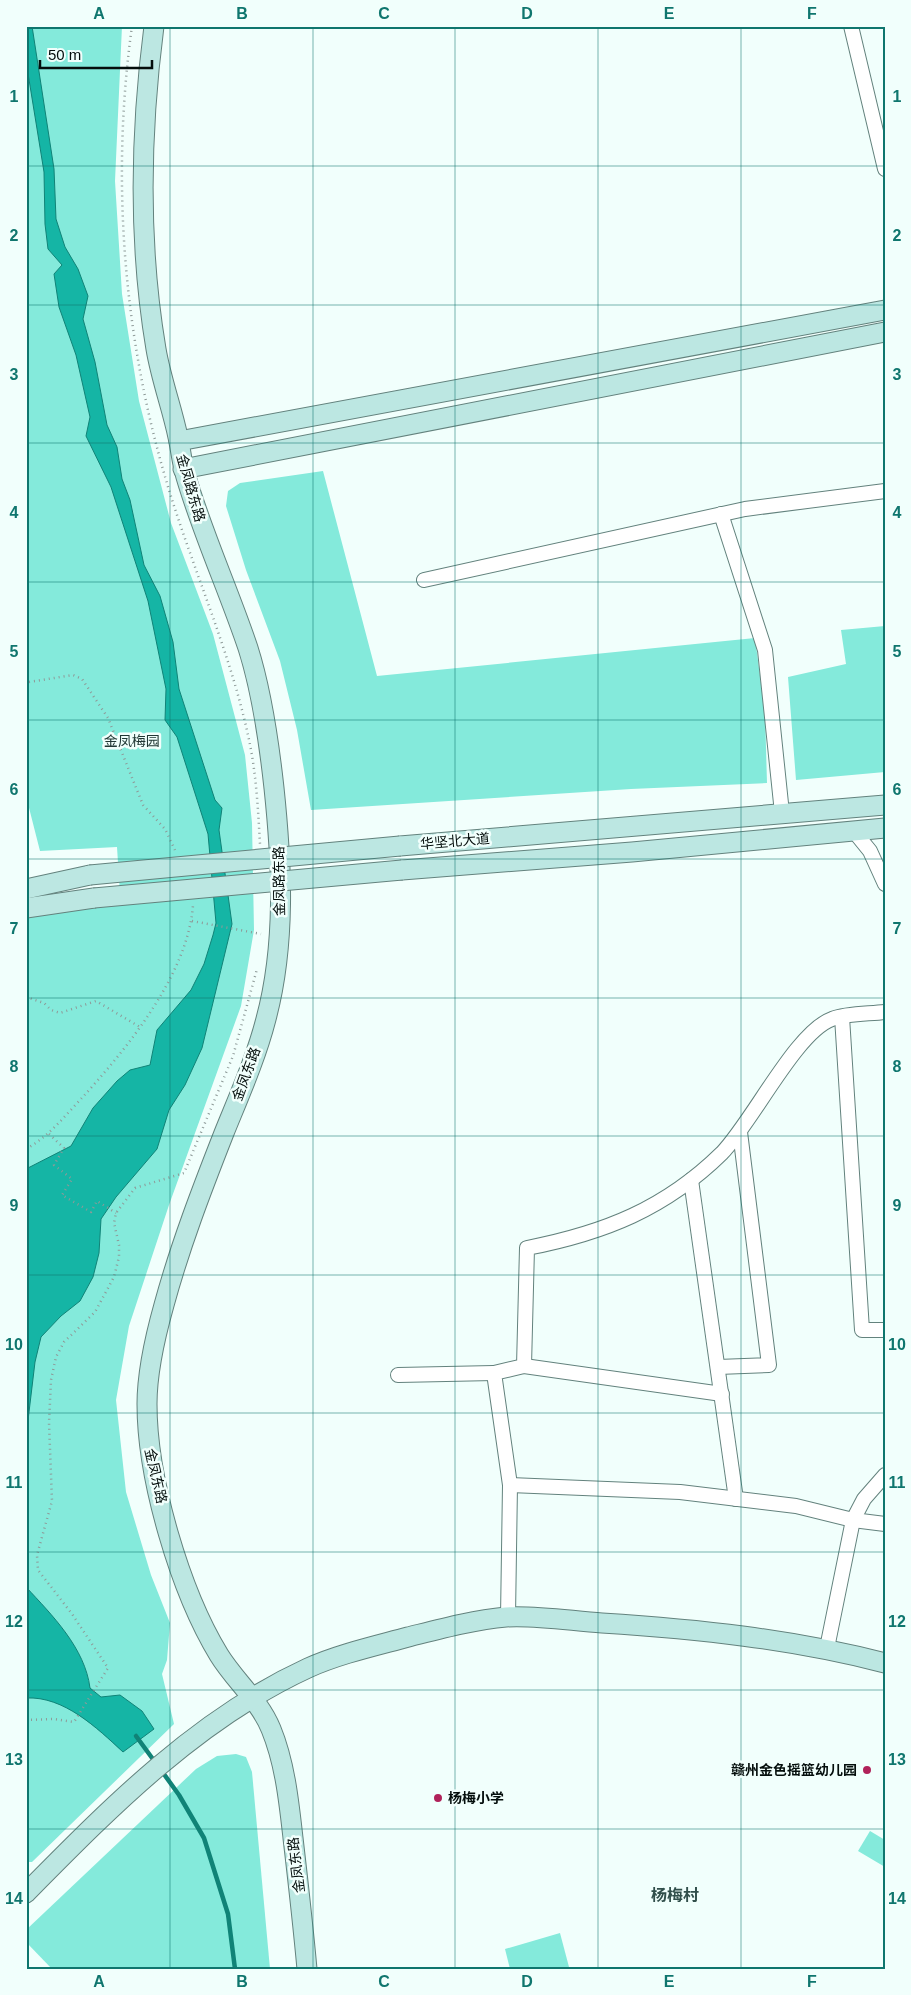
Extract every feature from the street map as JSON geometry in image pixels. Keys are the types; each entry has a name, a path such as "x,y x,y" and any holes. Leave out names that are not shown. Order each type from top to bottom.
{"street":[{"name":"金凤路东路","path":"154,26 146,86 142,173 146,268 156,353 179,441 183,469 198,516 249,651 263,714 274,783 278,827 281,885 280,944"},
{"path":"851,26 885,169"},
{"path":"179,441 885,310"},
{"path":"183,469 885,332"},
{"path":"424,580 745,509 885,491"},
{"path":"721,514 765,650 782,813"},
{"name":"华坚北大道","path":"26,889 90,875 400,846 885,805"},
{"name":"华坚北大道","path":"26,908 94,898 402,870 632,852 885,828"},
{"path":"853,830 870,851 885,884"},
{"name":"金凤东路","path":"280,944 266,1019 200,1194 170,1282 154,1342 147,1398 148,1452 179,1567 198,1618 222,1659 254,1697 271,1728 281,1760 289,1808 307,1969"},
{"path":"524,1366 527,1248 567,1240 638,1216 670,1197 722,1153 740,1132 814,1029 833,1018 885,1012"},
{"path":"842,1017 862,1330 885,1330"},
{"path":"718,1367 769,1365 740,1132"},
{"path":"691,1180 736,1499"},
{"path":"398,1375 494,1373 524,1366 722,1394"},
{"path":"494,1373 510,1485 508,1617"},
{"path":"827,1648 853,1520 864,1499 885,1475"},
{"path":"510,1485 680,1492 796,1506 853,1520 885,1524"},
{"path":"26,1893 111,1807 196,1735 254,1697 309,1667 369,1647 457,1625 508,1617 691,1629 827,1648 885,1663"}],"path":[{"path":"132,26 121,181 126,264 135,338 148,408 166,479 236,689 248,737 260,846"},
{"path":"192,921 261,934"},
{"path":"261,942 262,926"},
{"path":"26,1720 54,1719 74,1722 108,1668 72,1614 38,1570 37,1555 52,1501 49,1423 51,1380 56,1357 64,1342 95,1312 114,1277 119,1257 119,1245 114,1223 116,1213 135,1188 184,1173 233,1056 247,1013 258,968"},
{"path":"26,997 44,1003 51,1010 60,1013 96,1001 140,1027"},
{"path":"48,1134 64,1148 54,1165 72,1179 62,1195 91,1212 97,1201 116,1213"}],"green space":[{"name":"金凤梅园","path":"26,26 122,26 115,181 122,294 139,401 171,523 213,634 245,755 252,823 254,930 241,1006 169,1205 129,1326 116,1400 126,1492 151,1575 170,1623 167,1660 162,1674 174,1724 32,1862 26,1862 26,917 120,894 117,847 40,851 26,796"},
{"path":"323,471 377,676 755,638 765,713 767,783 631,789 311,810 297,730 280,661 246,570 226,506 228,491 240,483"},
{"path":"885,626 885,772 796,780 788,677 846,664 841,630"},
{"path":"236,1754 246,1757 252,1772 270,1969 52,1969 26,1942 26,1930 196,1769 217,1756"},
{"path":"870,1831 885,1840 885,1867 858,1851"},
{"path":"560,1933 569,1967 510,1969 505,1949"}],"shaded area":[{"path":"26,26 32,26 54,169 56,219 65,247 78,269 88,296 83,319 95,362 107,425 117,447 122,479 130,500 144,565 160,596 173,642 179,689 215,800 222,808 219,830 232,924 202,1048 185,1085 169,1110 157,1149 116,1197 101,1219 99,1253 93,1277 80,1301 61,1316 41,1337 35,1362 26,1437 26,1169 71,1146 93,1108 117,1081 130,1070 150,1065 157,1030 191,990 204,964 216,923 208,834 177,737 165,720 166,689 148,601 111,487 86,436 90,417 76,355 59,307 54,274 62,265 48,249 45,224 44,172 26,61"},
{"path":"26,1587 66,1633 82,1659 90,1688 101,1697 120,1695 142,1711 154,1729 123,1752 91,1724 67,1708 54,1702 26,1698"}],"waterway":[{"path":"136,1736 155,1762"},
{"path":"161,1770 179,1795 204,1838 228,1914 235,1969"}],"place":[{"name":"赣州金色摇篮幼儿园","path":"867,1770"},
{"name":"杨梅小学","path":"438,1798"}],"district":[{"name":"杨梅村","path":"675,1895"}]}
